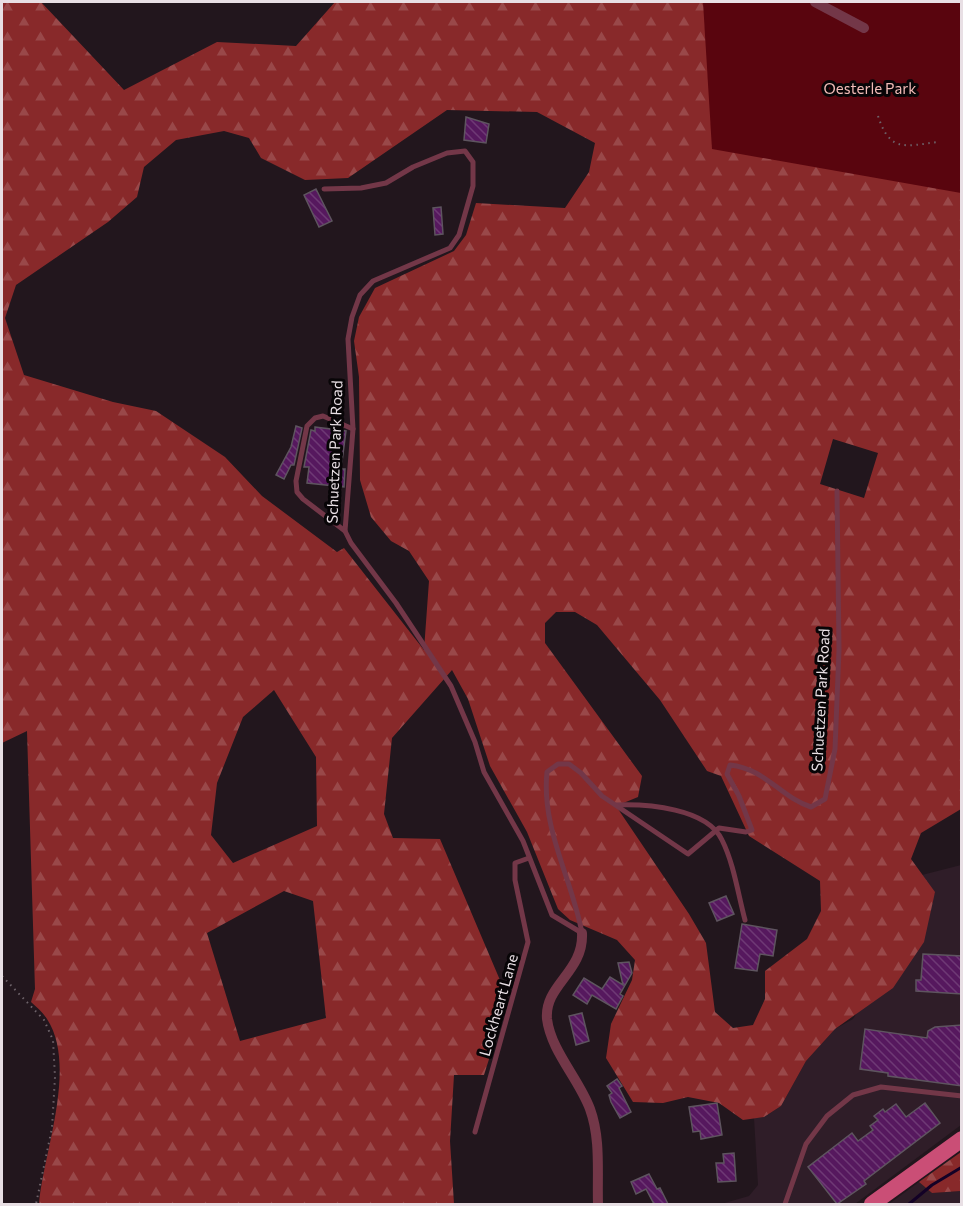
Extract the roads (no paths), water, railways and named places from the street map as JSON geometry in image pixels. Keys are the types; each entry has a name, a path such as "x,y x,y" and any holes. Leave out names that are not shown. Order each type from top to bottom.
{"main road":[{"path":"872,1204 962,1139"}],"street":[{"path":"815,2 864,28"},
{"path":"582,933 583,949 576,963 555,990 547,1008 547,1020 558,1049 576,1078 595,1124 598,1150 598,1204"}],"lane":[{"name":"Schuetzen Park Road","path":"324,189 361,188 386,183 413,167 447,153 465,151 473,162 473,186 469,202 459,235 450,248 373,280 360,295 352,316 348,339 353,429 345,531 351,543 396,603 451,686 475,742 484,772 523,842 552,915 582,933"},
{"path":"345,531 303,499 297,492 296,482 308,426 315,418 323,416 353,429"},
{"name":"Schuetzen Park Road","path":"615,805 640,804 681,811 715,830 726,828 746,832 752,830 740,795 727,774 730,765 748,767 776,783 799,803 811,807 825,799 835,749 839,650 837,491"},
{"path":"582,933 552,829 545,790 547,772 558,764 569,764 581,773 602,796 688,854 715,830 725,848 745,920"},
{"name":"Lockheart Lane","path":"475,1132 528,942 515,880 515,863 529,858"},
{"path":"785,1204 806,1144 827,1116 853,1095 881,1087 962,1096"}],"waterway":[{"path":"909,1204 932,1185 962,1167"}],"park label":[{"name":"Oesterle Park","path":"870,88"}]}
